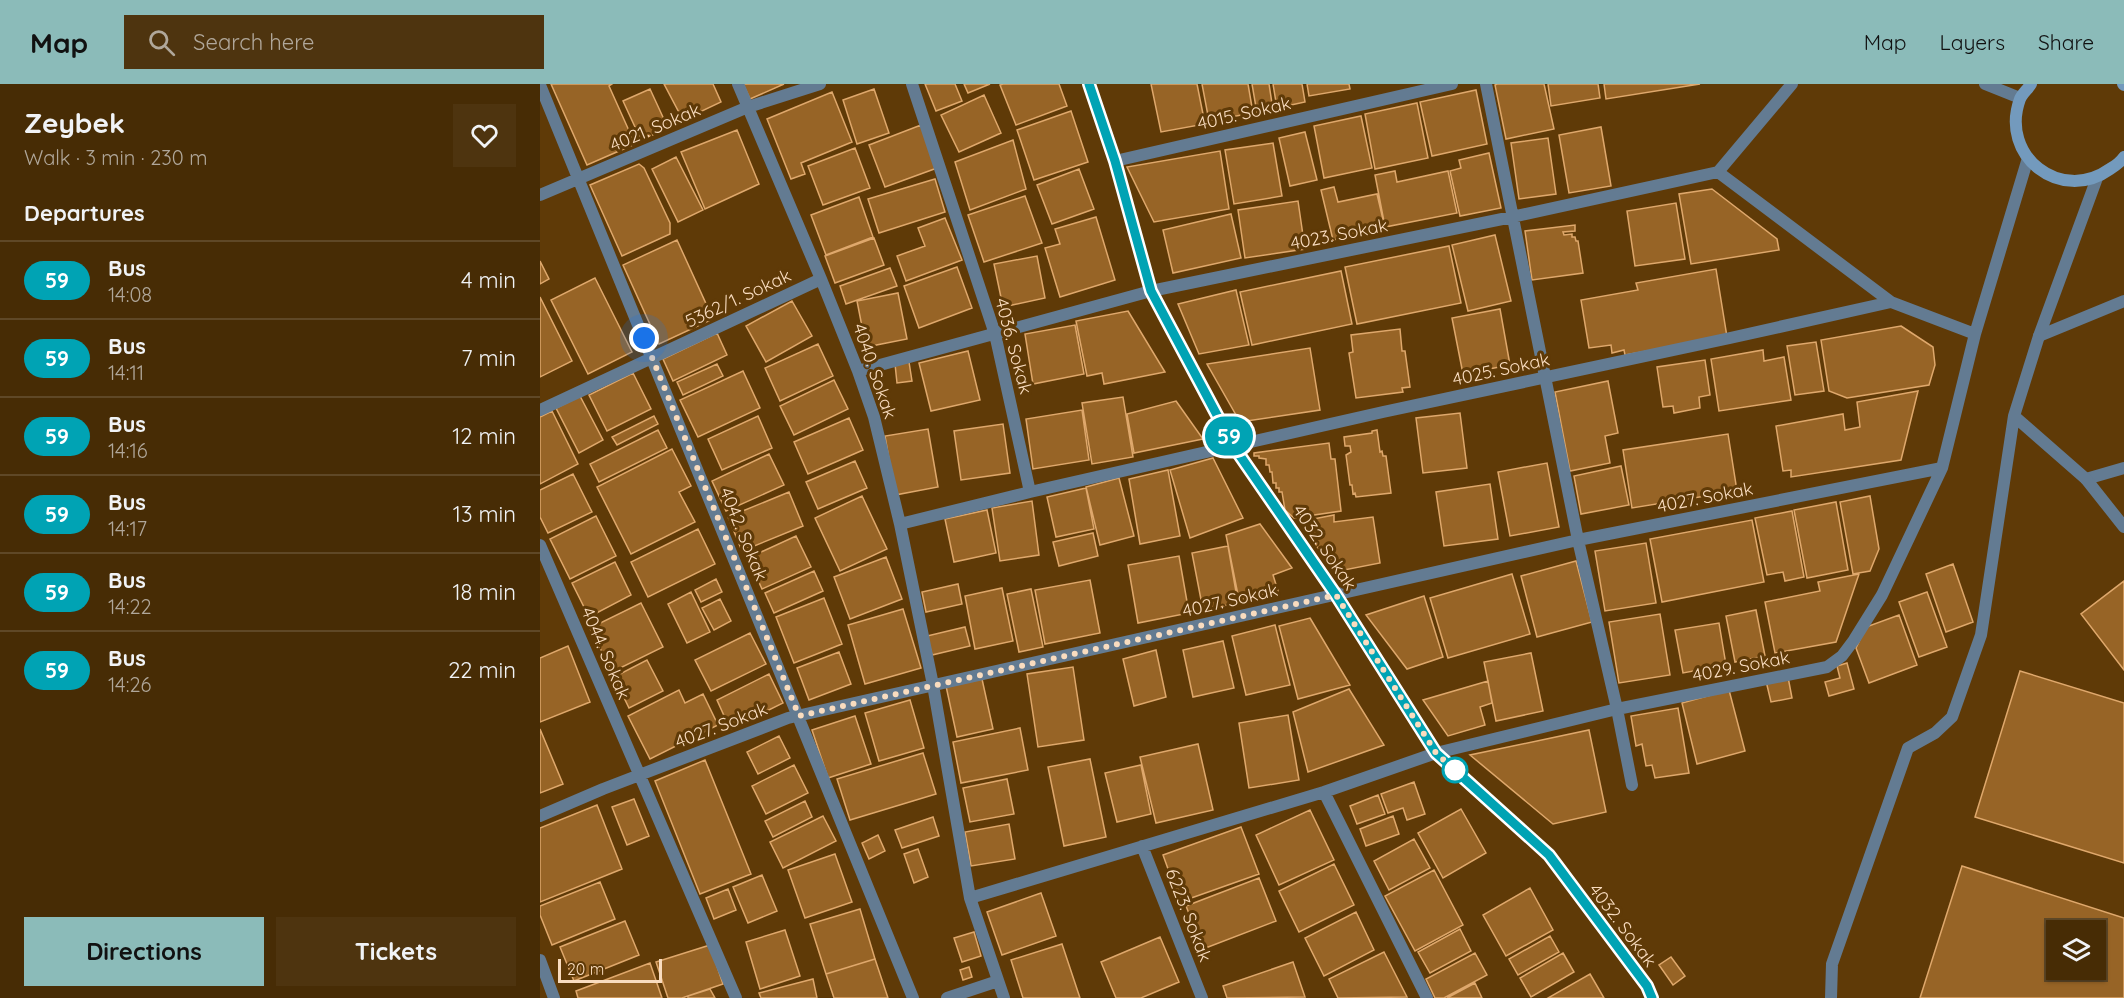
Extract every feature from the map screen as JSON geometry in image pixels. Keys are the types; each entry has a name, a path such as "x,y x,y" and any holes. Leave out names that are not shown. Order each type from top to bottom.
{"street":[{"name":"4040. Sokak","path":"738,84 858,370 873,417 900,524 933,685 969,898"},
{"name":"4021. Sokak","path":"540,195 748,107 820,84"},
{"name":"4036. Sokak","path":"912,84 996,334 1030,492"},
{"name":"4032. Sokak","path":"1089,84 1115,161 1151,291 1234,447 1336,595 1436,753 1549,855 1647,986 1652,998"},
{"name":"4015. Sokak","path":"1115,161 1452,84"},
{"path":"1486,84 1578,540 1632,785"},
{"path":"1792,84 1718,172 1891,302 1975,334"},
{"path":"1985,84 2020,98"},
{"path":"2031,84 2020,98 2017,135 2028,158 2042,172 2059,180 2079,182 2097,178 2124,158"},
{"name":"4042. Sokak","path":"540,85 913,998"},
{"name":"4029. Sokak","path":"969,898 1324,792 1436,753 1617,709 1827,667 1842,656 1854,640 1881,595 1942,468 1975,334 2028,158"},
{"name":"4023. Sokak","path":"858,370 1151,291 1718,172"},
{"path":"1831,998 1832,964 1908,748 1935,733 1952,717 1981,636 2014,416 2039,336 2097,178"},
{"name":"5362/1. Sokak","path":"540,410 821,279"},
{"path":"2039,336 2124,301"},
{"name":"4025. Sokak","path":"1030,492 1891,302"},
{"path":"2014,416 2086,479 2124,527"},
{"name":"4027. Sokak","path":"540,816 788,718 1578,540 1942,468"},
{"path":"2086,479 2124,468"},
{"path":"900,524 1030,492"},
{"name":"4044. Sokak","path":"540,544 736,998"},
{"path":"1324,792 1427,998"},
{"name":"6223. Sokak","path":"1142,846 1202,998"},
{"path":"969,898 1004,998"},
{"path":"540,960 554,998"},
{"path":"947,998 998,981"}],"building":[{"path":"551,84 612,84 609,86 635,144 587,165"},
{"path":"664,84 713,84 721,102 683,120"},
{"path":"743,84 784,84 750,99"},
{"path":"925,84 955,84 962,101 936,111"},
{"path":"964,84 990,84 968,93"},
{"path":"1059,84 1067,106 1016,125 1000,85"},
{"path":"1151,84 1197,84 1205,124 1161,132"},
{"path":"1202,84 1248,84 1253,113 1209,121"},
{"path":"1252,84 1269,84 1273,110 1257,113"},
{"path":"1273,84 1302,84 1305,102 1277,108"},
{"path":"1307,84 1349,84 1350,89 1309,96"},
{"path":"1544,84 1554,129 1506,139 1495,85"},
{"path":"1548,84 1598,84 1600,98 1551,106"},
{"path":"1604,84 1700,84 1606,99"},
{"path":"650,89 668,128 641,140 623,101"},
{"path":"874,89 889,133 857,144 843,100"},
{"path":"1476,90 1487,144 1432,156 1420,102"},
{"path":"832,92 852,142 801,163 805,174 791,179 767,119"},
{"path":"984,95 1001,133 959,152 941,115"},
{"path":"1417,103 1428,158 1375,169 1365,114"},
{"path":"1071,111 1088,162 1034,180 1017,130"},
{"path":"1361,116 1372,168 1324,178 1314,126"},
{"path":"921,125 937,168 885,187 869,145"},
{"path":"1601,127 1611,186 1569,193 1559,135"},
{"path":"737,130 759,184 705,209 681,152"},
{"path":"1305,132 1317,180 1290,186 1279,138"},
{"path":"1548,138 1556,194 1519,199 1511,143"},
{"path":"1013,140 1026,189 970,210 955,162"},
{"path":"1273,143 1282,196 1234,204 1225,150"},
{"path":"855,148 870,188 823,205 808,166"},
{"path":"1220,151 1229,209 1154,222 1127,167"},
{"path":"1489,153 1501,208 1460,216 1450,171 1461,168 1459,160"},
{"path":"676,157 703,210 678,222 652,169"},
{"path":"639,164 644,168 670,223 670,234 622,256 590,185"},
{"path":"1079,169 1094,209 1052,224 1037,185"},
{"path":"1395,171 1397,182 1448,171 1457,213 1385,227 1375,175"},
{"path":"935,179 945,212 879,233 868,199"},
{"path":"1334,187 1338,202 1377,194 1385,228 1333,240 1321,190"},
{"path":"1712,189 1777,239 1779,250 1691,264 1679,194"},
{"path":"1025,196 1042,243 984,262 968,215"},
{"path":"859,197 873,237 826,255 811,215"},
{"path":"1298,201 1305,249 1245,258 1238,210"},
{"path":"1676,203 1685,259 1635,266 1627,211"},
{"path":"1231,214 1241,258 1173,273 1163,230"},
{"path":"1096,217 1115,280 1060,297 1045,248 1060,244 1055,229"},
{"path":"945,218 962,260 906,281 897,256 925,246 918,228"},
{"path":"1575,225 1575,231 1563,232 1564,235 1572,234 1572,237 1578,241 1583,273 1532,280 1525,231"},
{"path":"1495,235 1511,301 1468,311 1452,245"},
{"path":"874,238 884,265 835,283 825,256"},
{"path":"677,240 713,319 659,344 623,265"},
{"path":"1449,246 1461,303 1357,324 1345,267"},
{"path":"1037,256 1045,298 1003,307 994,264"},
{"path":"540,261 549,279 540,284"},
{"path":"957,267 972,308 919,328 904,286"},
{"path":"890,268 897,286 846,304 840,286"},
{"path":"1716,269 1727,337 1625,355 1624,350 1612,353 1611,345 1589,348 1581,300 1638,290 1636,283"},
{"path":"1341,271 1352,324 1252,345 1240,292"},
{"path":"595,278 632,352 588,374 551,300"},
{"path":"1236,290 1249,345 1199,354 1178,304"},
{"path":"898,293 907,339 866,347 857,301"},
{"path":"540,297 572,361 540,377"},
{"path":"792,301 812,336 766,362 746,326"},
{"path":"1500,309 1510,365 1463,374 1452,318"},
{"path":"1128,311 1165,372 1104,384 1102,373 1087,376 1076,321"},
{"path":"1075,325 1084,374 1033,384 1025,334"},
{"path":"1901,326 1933,347 1935,365 1929,385 1847,398 1829,391 1821,340"},
{"path":"1400,329 1410,387 1402,388 1403,392 1356,398 1349,353 1353,352 1351,335"},
{"path":"717,333 727,355 673,381 663,359"},
{"path":"1816,342 1824,391 1795,395 1787,346"},
{"path":"818,344 833,376 780,401 765,368"},
{"path":"1310,348 1320,410 1240,422 1207,364"},
{"path":"1763,350 1764,361 1784,357 1791,400 1719,411 1711,359"},
{"path":"968,351 980,400 931,411 919,363"},
{"path":"1705,360 1710,395 1699,397 1700,408 1674,413 1673,406 1663,407 1657,367"},
{"path":"909,362 912,381 897,383 895,364"},
{"path":"717,364 723,376 683,395 677,382"},
{"path":"743,371 760,408 698,437 680,400"},
{"path":"633,373 651,409 607,431 589,395"},
{"path":"834,380 848,409 794,435 780,406"},
{"path":"1608,381 1618,433 1605,436 1610,463 1570,471 1555,392"},
{"path":"1918,391 1901,460 1791,477 1791,470 1783,471 1776,426 1843,414 1845,430 1860,427 1857,402"},
{"path":"580,396 603,440 579,453 556,408"},
{"path":"1123,397 1133,457 1092,464 1082,403"},
{"path":"1176,401 1203,439 1134,453 1127,414"},
{"path":"1082,410 1089,460 1033,469 1026,419"},
{"path":"552,411 578,464 540,484 540,417"},
{"path":"1460,413 1467,468 1423,473 1416,418"},
{"path":"654,416 658,424 617,445 612,437"},
{"path":"758,416 772,448 722,470 708,439"},
{"path":"849,418 863,450 808,474 794,442"},
{"path":"1003,424 1010,473 961,480 954,431"},
{"path":"928,429 938,487 895,495 885,436"},
{"path":"658,430 667,448 599,482 590,464"},
{"path":"1377,430 1380,452 1382,451 1383,456 1386,456 1391,493 1356,497 1350,485 1346,455 1351,452 1350,446 1345,446 1344,437 1372,433"},
{"path":"1728,434 1737,491 1632,508 1623,450"},
{"path":"1329,443 1331,459 1335,459 1341,511 1294,518 1285,510 1282,492 1276,488 1276,483 1273,483 1272,472 1270,472 1269,465 1266,465 1266,459 1254,456 1254,453"},
{"path":"672,449 691,486 679,492 695,522 631,554 597,487"},
{"path":"769,454 784,485 726,511 712,481"},
{"path":"1213,458 1243,518 1190,538 1170,470"},
{"path":"855,461 867,488 818,509 806,482"},
{"path":"1547,463 1559,527 1510,536 1498,472"},
{"path":"1621,466 1629,505 1581,514 1574,476"},
{"path":"1168,470 1180,536 1140,544 1129,479"},
{"path":"573,474 592,512 548,533 540,517 540,490"},
{"path":"1119,478 1134,536 1100,545 1086,487"},
{"path":"1490,484 1498,539 1444,546 1436,492"},
{"path":"1086,488 1094,529 1056,537 1047,497"},
{"path":"789,492 803,526 742,551 728,517"},
{"path":"862,496 887,549 840,571 815,518"},
{"path":"1870,496 1879,549 1870,571 1853,574 1840,502"},
{"path":"1032,501 1039,555 1000,561 992,508"},
{"path":"1836,502 1848,570 1807,578 1794,510"},
{"path":"987,510 996,553 954,562 945,519"},
{"path":"1792,511 1804,577 1785,581 1783,572 1767,575 1755,518"},
{"path":"1334,515 1334,522 1373,517 1380,563 1334,572 1314,542 1308,520"},
{"path":"596,516 616,556 570,579 550,539"},
{"path":"1752,520 1764,582 1662,602 1650,539"},
{"path":"1260,524 1292,568 1273,575 1278,591 1239,600 1226,535"},
{"path":"698,529 715,564 648,597 631,562"},
{"path":"1093,533 1098,556 1059,566 1053,542"},
{"path":"796,536 811,567 762,589 748,558"},
{"path":"1646,543 1656,603 1605,611 1595,551"},
{"path":"1228,546 1238,603 1203,610 1192,553"},
{"path":"1179,556 1189,613 1138,623 1128,565"},
{"path":"886,557 902,599 850,619 834,577"},
{"path":"1576,561 1592,622 1537,637 1521,576"},
{"path":"615,562 631,595 589,617 572,583"},
{"path":"1953,564 1973,622 1946,632 1926,574"},
{"path":"814,571 823,591 774,613 765,593"},
{"path":"1512,574 1530,634 1448,658 1430,598"},
{"path":"1859,574 1836,642 1775,653 1765,602 1820,591 1818,582"},
{"path":"716,579 722,592 701,602 695,590"},
{"path":"1090,580 1100,633 1045,644 1035,590"},
{"path":"2124,581 2124,670 2081,614"},
{"path":"958,584 962,604 926,612 922,592"},
{"path":"1002,588 1013,641 975,649 965,596"},
{"path":"1031,589 1043,647 1019,652 1007,594"},
{"path":"691,592 710,632 687,643 668,604"},
{"path":"1927,592 1947,647 1919,657 1899,602"},
{"path":"1424,596 1443,657 1407,669 1366,615"},
{"path":"824,598 842,644 794,663 776,617"},
{"path":"720,599 731,621 714,630 702,608"},
{"path":"641,603 663,647 612,672 590,628"},
{"path":"903,609 921,668 865,684 848,625"},
{"path":"1756,610 1765,656 1735,662 1726,616"},
{"path":"1660,614 1670,675 1619,683 1609,622"},
{"path":"1899,615 1917,665 1869,683 1856,648 1866,627"},
{"path":"1310,618 1350,685 1298,699 1279,626"},
{"path":"1719,623 1726,665 1683,673 1675,630"},
{"path":"1275,625 1290,685 1246,695 1232,636"},
{"path":"965,627 970,646 932,655 927,636"},
{"path":"750,633 766,664 711,691 695,660"},
{"path":"1223,641 1234,688 1193,697 1183,650"},
{"path":"568,646 590,702 540,722 540,658"},
{"path":"1156,650 1166,697 1134,706 1123,659"},
{"path":"839,652 851,684 809,700 797,668"},
{"path":"1531,653 1543,711 1496,721 1484,662"},
{"path":"647,660 663,691 629,708 614,677"},
{"path":"1847,663 1854,689 1829,696 1825,682 1840,678 1837,666"},
{"path":"1073,667 1084,740 1038,747 1027,674"},
{"path":"2020,671 2124,703 2124,863 1975,817"},
{"path":"769,674 783,703 730,729 717,700"},
{"path":"1788,677 1792,698 1771,702 1766,681"},
{"path":"982,679 993,729 957,737 946,686"},
{"path":"1488,681 1492,703 1480,707 1485,725 1448,736 1423,700"},
{"path":"1349,689 1384,745 1308,772 1293,712"},
{"path":"679,690 685,703 703,694 718,725 650,759 628,716"},
{"path":"1729,690 1745,751 1697,764 1682,703"},
{"path":"910,700 924,748 879,761 865,713"},
{"path":"1678,708 1689,773 1655,778 1652,765 1646,766 1642,744 1636,746 1631,716"},
{"path":"1288,715 1299,780 1249,788 1239,723"},
{"path":"855,716 871,764 828,778 812,730"},
{"path":"1020,728 1028,770 961,783 953,742"},
{"path":"540,729 563,784 540,793"},
{"path":"1589,730 1606,812 1553,824 1470,755"},
{"path":"779,736 790,758 758,774 747,752"},
{"path":"1198,744 1213,810 1156,823 1140,757"},
{"path":"923,753 936,794 850,820 837,779"},
{"path":"1090,759 1106,837 1064,846 1048,767"},
{"path":"705,760 751,874 700,894 655,781"},
{"path":"794,765 808,793 766,814 752,786"},
{"path":"1141,765 1151,814 1117,822 1105,773"},
{"path":"1007,779 1014,814 970,822 963,788"},
{"path":"1414,782 1425,814 1407,820 1403,808 1388,813 1381,794"},
{"path":"1378,795 1385,814 1357,824 1350,806"},
{"path":"634,799 649,836 627,845 612,807"},
{"path":"805,801 812,817 773,837 765,821"},
{"path":"597,805 622,869 540,902 540,828"},
{"path":"1461,809 1486,853 1443,878 1418,833"},
{"path":"1310,810 1334,860 1279,885 1256,835"},
{"path":"823,816 836,841 783,868 770,842"},
{"path":"1393,816 1399,834 1366,846 1360,829"},
{"path":"933,817 939,836 902,848 895,830"},
{"path":"1009,824 1015,859 971,866 965,832"},
{"path":"1241,827 1259,874 1180,902 1163,855"},
{"path":"878,835 885,851 869,859 862,843"},
{"path":"1414,839 1430,868 1389,890 1374,861"},
{"path":"918,849 928,877 914,883 904,854"},
{"path":"835,854 852,902 805,918 788,870"},
{"path":"1334,864 1354,905 1299,932 1279,891"},
{"path":"1962,866 2124,918 2124,998 1920,998"},
{"path":"1434,870 1463,925 1415,951 1385,896"},
{"path":"762,875 777,911 748,923 733,887"},
{"path":"1259,878 1276,921 1203,949 1186,906"},
{"path":"600,882 615,919 552,945 540,915 540,906"},
{"path":"1530,888 1553,930 1506,956 1483,915"},
{"path":"728,889 736,910 714,919 706,898"},
{"path":"1041,893 1056,936 1002,955 987,912"},
{"path":"860,909 875,959 826,974 810,924"},
{"path":"1356,912 1374,950 1324,976 1305,938"},
{"path":"625,921 639,955 574,981 560,947"},
{"path":"1460,929 1471,951 1430,973 1418,952"},
{"path":"785,930 800,976 760,989 746,942"},
{"path":"974,932 981,956 962,962 954,938"},
{"path":"1550,936 1559,952 1518,975 1509,959"},
{"path":"1160,937 1179,982 1141,998 1116,998 1101,962"},
{"path":"1062,944 1080,998 1023,998 1011,960"},
{"path":"710,945 723,984 682,998 668,998 656,962"},
{"path":"1384,952 1407,997 1338,998 1329,979"},
{"path":"1475,953 1487,975 1444,998 1435,998 1426,979"},
{"path":"1563,953 1574,972 1531,997 1520,978"},
{"path":"1671,957 1685,976 1673,985 1659,965"},
{"path":"875,959 888,998 834,998 826,974"},
{"path":"1293,962 1305,997 1227,998 1223,986"},
{"path":"650,963 662,998 578,998 576,991"},
{"path":"969,967 972,977 963,980 960,970"},
{"path":"1590,974 1604,998 1548,998"},
{"path":"813,979 817,998 761,998 759,993"},
{"path":"1475,983 1482,998 1447,998"},
{"path":"710,989 715,998 688,998 688,996"}],"bus line":[{"name":"59","path":"1089,84 1115,161 1151,291 1234,447 1336,595 1436,753 1549,855 1647,986 1652,998"}],"route":[{"path":"644,338 799,716 1336,595 1436,753 1455,770"}]}
